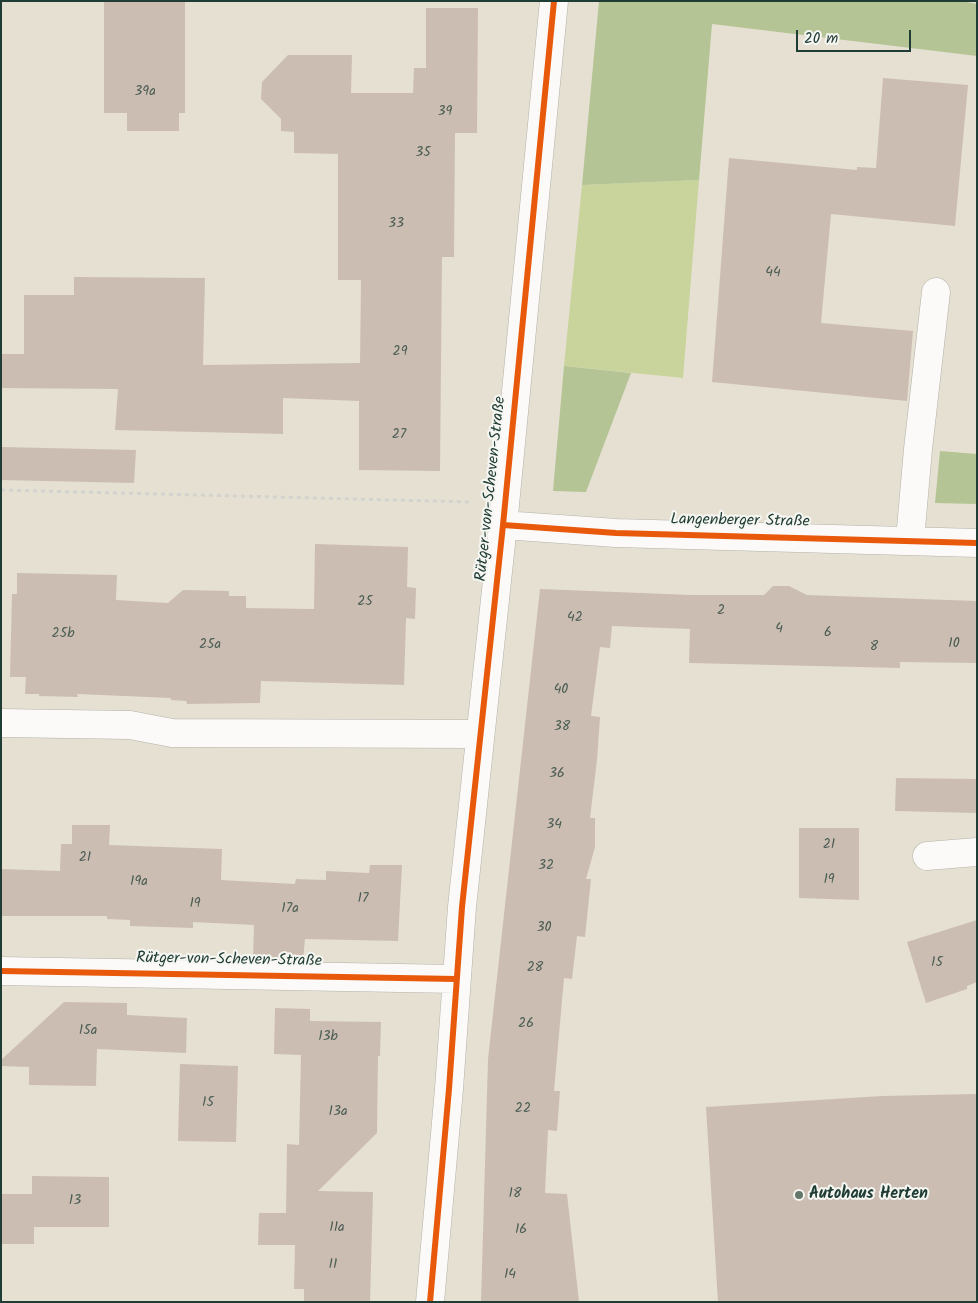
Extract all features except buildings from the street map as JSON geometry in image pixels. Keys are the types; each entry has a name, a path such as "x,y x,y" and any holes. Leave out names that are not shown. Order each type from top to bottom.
{"street":[{"name":"Rütger-von-Scheven-Straße","path":"430,1302 449,1098 456,979 554,1"},
{"path":"910,540 918,449 936,292"},
{"name":"Langenberger Straße","path":"504,514 616,533 977,543"},
{"path":"1,723 130,725 172,733 480,734"},
{"path":"927,856 977,852"},
{"name":"Rütger-von-Scheven-Straße","path":"1,971 456,979"}],"path":[{"path":"1,490 504,514"}],"green space":[{"path":"599,1 962,1 977,4 977,56 712,24 699,180 582,185"},
{"path":"699,180 683,378 564,366 582,185"},
{"path":"564,366 631,373 586,492 553,491"},
{"path":"940,451 977,454 977,504 935,503"}],"cycle path":[{"path":"430,1302 449,1089 462,907 503,525 554,1"},
{"path":"503,525 616,533 977,543"},
{"path":"1,971 456,979"}],"place":[{"name":"Autohaus Herten","path":"799,1195"}]}
